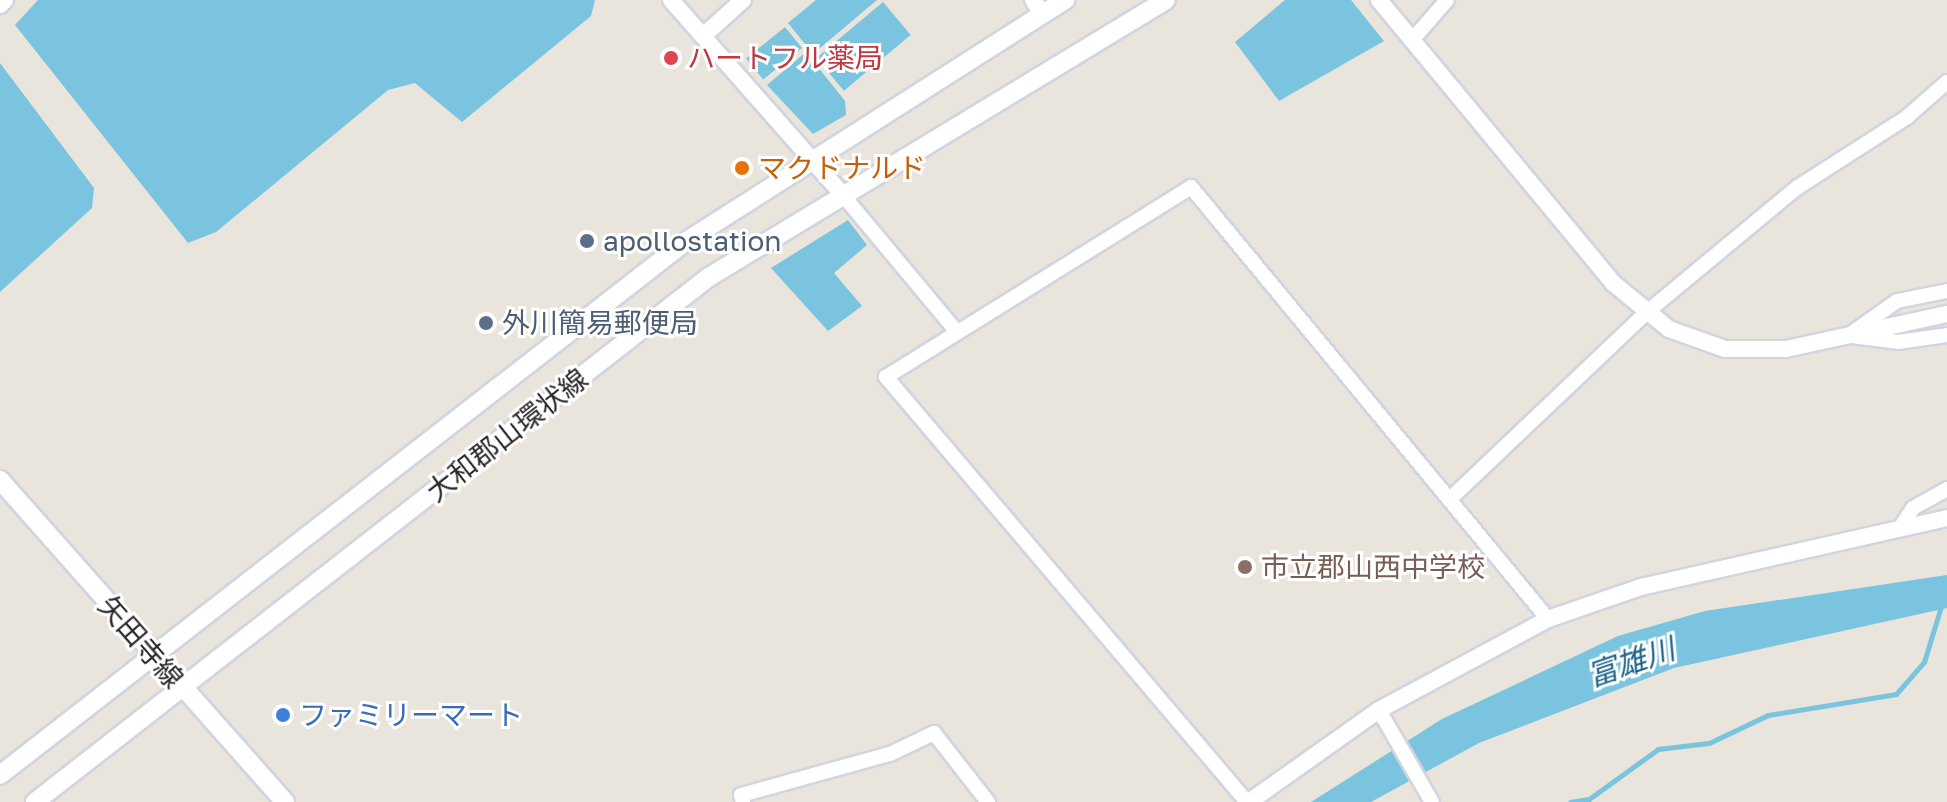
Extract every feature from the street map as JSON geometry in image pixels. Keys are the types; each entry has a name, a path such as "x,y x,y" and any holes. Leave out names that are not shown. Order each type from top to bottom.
{"main road":[{"name":"大和郡山環状線","path":"0,775 685,242 814,162 1037,7 1065,0"},
{"name":"大和郡山環状線","path":"35,802 709,277 1166,0"},
{"name":"矢田寺線","path":"0,480 285,802"}],"street":[{"path":"0,5 5,0"},
{"path":"671,0 842,194 956,331"},
{"path":"703,36 743,0"},
{"path":"1379,0 1646,313 1725,349 1786,349 1947,314"},
{"path":"1412,40 1447,0"},
{"path":"1453,496 1646,313 1798,187 1907,117 1947,82"},
{"path":"1548,619 1453,496 1191,187 886,377 1248,802 1379,710 1548,619 1641,587 1902,525 1947,518"},
{"path":"1849,336 1897,301 1947,291"},
{"path":"1849,336 1898,342 1947,335"},
{"path":"1902,525 1913,508 1947,489"},
{"path":"1379,710 1432,802"},
{"path":"743,802 741,795 890,754 934,733 988,802"}],"water":[{"path":"38,0 595,0 591,16 462,122 415,83 388,90 216,232 188,243 15,25"},
{"path":"816,0 877,0 813,54 788,23"},
{"path":"1285,0 1351,0 1384,41 1279,101 1235,42"},
{"path":"883,2 911,35 844,91 816,58"},
{"path":"785,27 802,48 763,79 746,58"},
{"path":"806,52 845,101 846,115 813,134 767,85"},
{"path":"0,63 94,188 92,208 0,292"},
{"path":"848,220 867,245 834,273 862,306 828,331 771,268"},
{"name":"富雄川","path":"1947,575 1947,608 1674,668 1479,743 1371,802 1311,802 1442,719 1618,636 1705,611"}],"waterway":[{"path":"1570,802 1589,799 1658,749 1709,743 1768,715 1896,694 1924,662 1942,603"}],"place":[{"name":"ハートフル薬局","path":"671,58"},
{"name":"マクドナルド","path":"742,168"},
{"name":"apollostation","path":"587,241"},
{"name":"外川簡易郵便局","path":"486,323"},
{"name":"市立郡山西中学校","path":"1245,567"},
{"name":"ファミリーマート","path":"283,715"}]}
